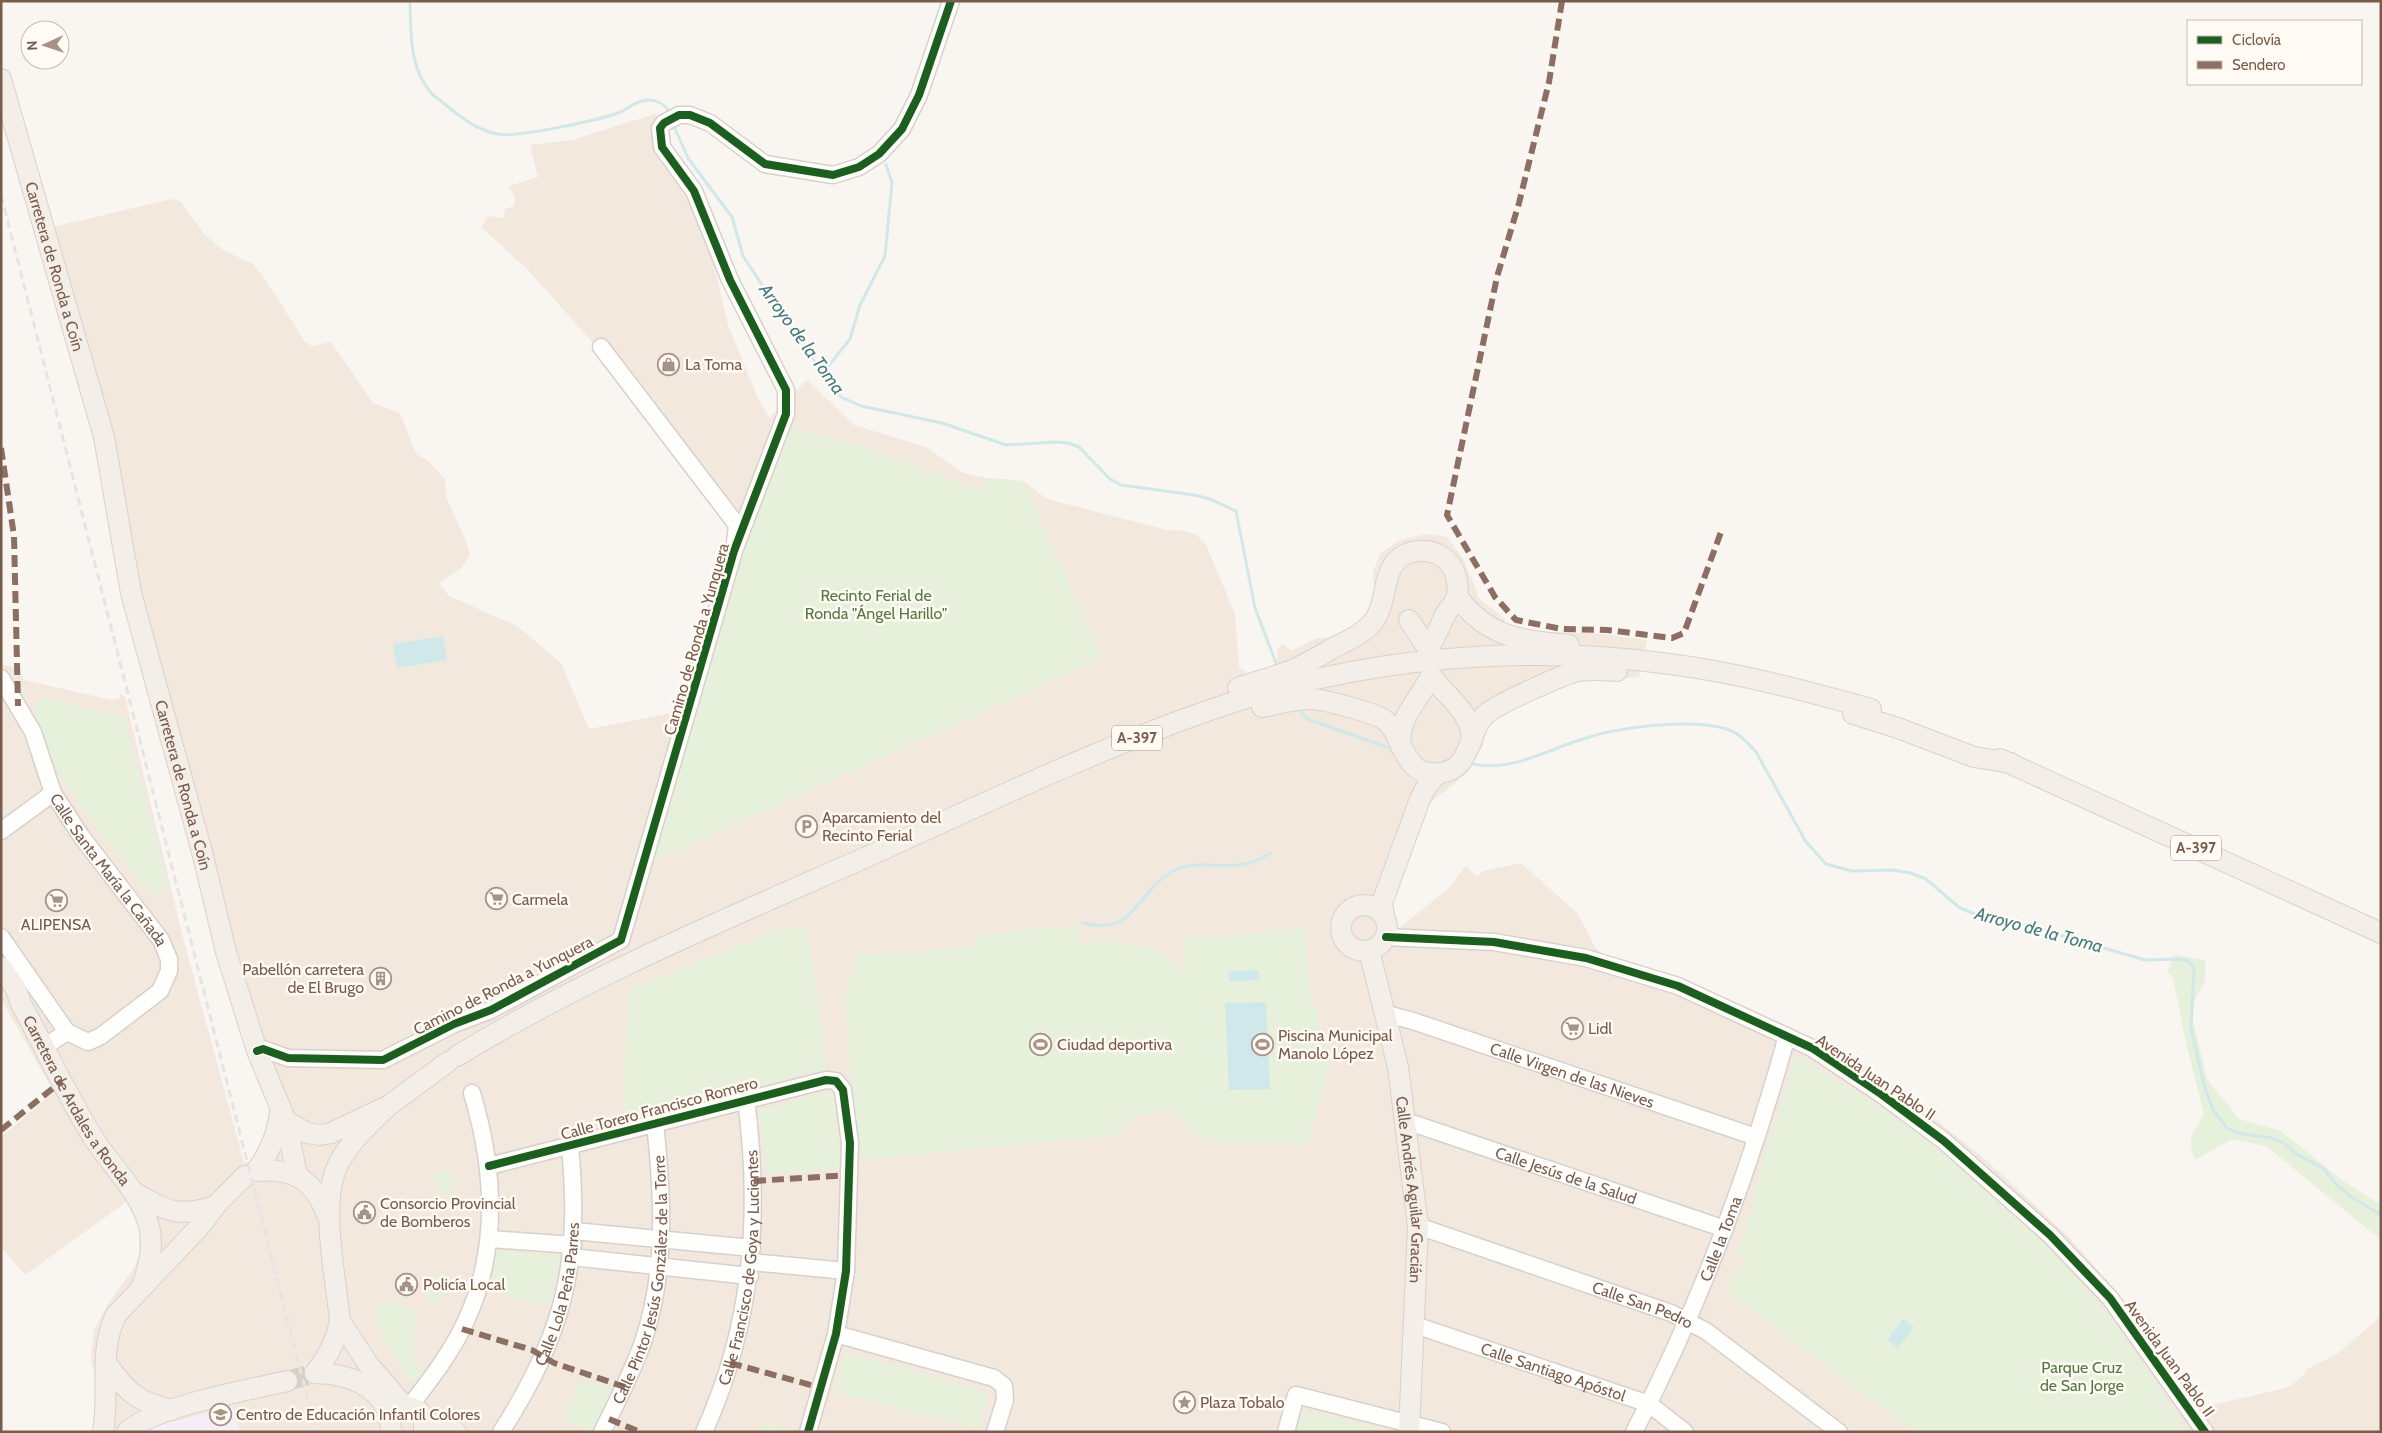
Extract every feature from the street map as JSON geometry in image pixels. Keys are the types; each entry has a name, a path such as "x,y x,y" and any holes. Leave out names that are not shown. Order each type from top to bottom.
{"main road":[{"name":"Carretera de Ronda a Coín","path":"1,79 101,428 140,629 197,834 226,952 257,1051 283,1115 302,1178"},
{"name":"Carretera de Ronda a Coín","path":"1,104 28,210 106,456"},
{"path":"28,210 37,220 44,244 50,248 48,256 55,281 56,302"},
{"path":"996,798 1047,766 1179,709 1292,670 1361,634 1374,621 1382,607 1386,584 1389,573 1395,563 1404,555 1415,551 1427,551 1438,554 1448,562 1455,572 1458,584 1457,596 1428,649 1409,620 1392,606 1387,596 1386,584"},
{"path":"1457,596 1468,612 1487,625 1520,640 1675,655 1738,665 1806,682 1871,709"},
{"path":"1409,620 1429,622 1446,613"},
{"name":"A-397","path":"388,1106 453,1059 496,1033 601,978 996,798 1157,730 1241,700 1335,675 1405,664 1499,656 1565,656 1640,660 1738,675 1807,691 1871,709 2011,763 2381,933"},
{"path":"925,830 1185,729 1229,714 1312,698 1368,712 1384,719 1405,754 1417,768 1439,773 1450,770 1460,764 1468,754 1478,724 1487,713 1561,676 1579,671 1638,671 1706,678 1767,690 1898,728 1974,757 2011,763"},
{"path":"1366,905 1375,894 1412,791 1400,738 1401,726 1431,676 1470,723 1472,743"},
{"path":"1384,915 1379,910 1366,905 1353,908 1348,912 1342,923 1342,930 1350,945 1359,950 1369,950 1376,948 1386,937 1387,926 1382,903 1420,799 1428,784 1439,773"},
{"name":"Calle Andrés Aguilar Gracián","path":"1369,950 1387,1014 1406,1121 1418,1226 1410,1427"},
{"name":"Carretera de Ardales a Ronda","path":"1,967 16,989 21,1004 94,1139 112,1166 135,1193"},
{"name":"Carretera de Ardales a Ronda","path":"1,980 21,1004"},
{"path":"103,1432 107,1364 106,1347 108,1331 116,1315 142,1286 171,1259 215,1206 250,1174 271,1148 283,1115 307,1134 320,1135 331,1133 388,1106"},
{"path":"328,1217 335,1172 342,1158 361,1134 388,1106"},
{"path":"250,1174 282,1170 302,1178 314,1178 333,1151 370,1116"},
{"path":"302,1178 322,1200 328,1217 340,1321 337,1338 331,1351 315,1373 345,1376 358,1381 378,1395 396,1420"},
{"path":"135,1193 172,1212 185,1213 215,1206"},
{"path":"135,1193 145,1213 151,1241 149,1266 142,1286"},
{"path":"340,1321 368,1364 396,1420"},
{"path":"107,1364 134,1396 154,1406 172,1410"},
{"path":"127,1432 138,1422 172,1410 286,1381"},
{"path":"396,1420 421,1412 425,1427 438,1424 456,1432"}],"street":[{"name":"Camino de Ronda a Yunquera","path":"257,1051 263,1049 288,1058 383,1060 454,1024 491,1010 621,940 734,551 786,414 786,390 730,280 694,191 662,148 659,135 664,124 679,115 690,115 710,123 765,164 833,175 858,167 879,154 902,129 919,96 951,1"},
{"path":"601,347 737,525 734,551"},
{"name":"Calle Santa María la Cañada","path":"1,678 33,732 53,793 81,836 161,940 169,960 169,971 160,991 101,1036 88,1042 67,1032"},
{"path":"4,824 53,793"},
{"path":"1,937 67,1032 44,1047"},
{"name":"Avenida Juan Pablo II","path":"1386,937 1494,942 1586,958 1678,986 1812,1048 1881,1094 1944,1141 2050,1235 2110,1298 2205,1432"},
{"name":"Calle Virgen de las Nieves","path":"1387,1014 1413,1021 1756,1137"},
{"name":"Calle la Toma","path":"1634,1432 1688,1322 1725,1229 1787,1036"},
{"name":"Camino de Ronda a Yunquera","path":"264,1071 288,1058"},
{"name":"Calle Torero Francisco Romero","path":"489,1166 746,1099 826,1080 836,1081 843,1090 850,1143 846,1271"},
{"path":"396,1420 437,1369 464,1324 475,1300 490,1239 491,1197 489,1166 481,1122 472,1093"},
{"name":"Calle Francisco de Goya y Lucientes","path":"704,1432 727,1373 741,1324 751,1262 754,1181 746,1099"},
{"name":"Calle Jesús de la Salud","path":"1406,1121 1725,1229"},
{"name":"Calle Pintor Jesús González de la Torre","path":"602,1432 625,1387 644,1340 660,1266 662,1239 661,1178 655,1124"},
{"name":"Calle Lola Peña Parres","path":"501,1432 543,1358 555,1329 564,1295 573,1244 570,1146"},
{"name":"Calle San Pedro","path":"1418,1226 1671,1313 1706,1331 1839,1432"},
{"path":"490,1239 573,1244 662,1239 751,1262"},
{"path":"573,1244 660,1266 751,1262 846,1271 836,1334 808,1432"},
{"name":"Calle Santiago Apóstol","path":"1415,1325 1648,1404 1685,1432"},
{"path":"836,1334 994,1378 1004,1386 1004,1400 995,1432"},
{"path":"1286,1432 1296,1395 1410,1427 1442,1432"}],"shaded area":[{"path":"655,114 668,128 672,151 727,262 714,266 728,325 758,398 769,418 807,380 854,425 926,447 963,473 986,478 1023,481 1047,499 1167,530 1185,531 1197,535 1206,545 1235,614 1239,667 1246,672 1250,686 1279,684 1277,650 1283,644 1291,651 1317,638 1353,637 1353,625 1371,611 1374,590 1373,572 1380,554 1398,541 1426,534 1447,537 1464,560 1479,598 1505,619 1505,631 1593,633 1647,640 1639,677 1576,681 1499,713 1487,727 1482,747 1468,772 1428,805 1391,905 1399,928 1448,889 1466,866 1477,877 1483,871 1521,863 1578,914 1595,947 1604,955 1688,982 1774,1021 1886,1079 1988,1162 2067,1235 2109,1283 2200,1408 2289,1387 2305,1374 2307,1369 2337,1354 2381,1316 2381,1432 93,1432 97,1419 95,1378 91,1359 94,1330 108,1304 134,1268 139,1255 140,1226 129,1200 25,1275 1,1247 1,1137 54,1092 1,999 1,664 17,668 24,680 112,700 120,698 120,694 125,697 181,930 244,1163 299,1148 264,1049 199,831 48,228 172,199 181,202 204,234 223,250 253,264 265,279 305,342 312,346 331,342 373,403 400,413 416,454 427,460 445,479 446,497 467,543 470,556 459,570 439,583 449,596 517,626 561,663 589,729 677,712 685,706 746,533 602,353 528,270 481,227 488,216 504,218 505,209 514,206 515,197 509,186 538,177 530,145 572,140"},
{"name":"Centro de Educación Infantil Colores","path":"233,1406 240,1432 138,1432 162,1423 177,1421"}],"green space":[{"name":"Recinto Ferial de Ronda \"Ángel Harillo\"","path":"786,426 852,443 981,491 986,478 1023,481 1103,658 652,862 740,560"},
{"path":"44,699 124,716 169,888 153,895 99,831 77,801 43,743 36,719 38,701"},
{"name":"Ciudad deportiva","path":"1079,925 1081,943 1111,942 1148,948 1184,971 1182,937 1260,934 1260,930 1306,930 1309,987 1331,1058 1308,1145 1237,1144 1194,1135 1171,1106 1168,1111 1132,1117 1120,1135 862,1160 849,1064 845,997 858,956 972,947 978,935"},
{"path":"778,929 807,929 827,1064 826,1068 622,1123 629,989"},
{"path":"2175,955 2205,960 2205,982 2192,1005 2193,1020 2207,1079 2239,1119 2281,1131 2343,1181 2381,1205 2381,1240 2266,1146 2232,1139 2195,1160 2191,1147 2192,1136 2204,1115 2186,1043 2173,978 2167,972"},
{"name":"Parque Cruz de San Jorge","path":"1796,1055 1901,1121 1973,1176 2044,1242 2114,1322 2188,1432 1914,1432 1728,1291 1735,1271 1740,1273 1746,1259 1737,1251 1758,1195 1753,1193"},
{"path":"833,1091 842,1169 766,1175 759,1110"},
{"path":"451,1172 458,1181 446,1194 434,1186 433,1173"},
{"path":"496,1250 559,1256 549,1304 486,1291"},
{"path":"441,1271 451,1284 438,1303 427,1301 427,1278"},
{"path":"393,1302 415,1312 414,1355 416,1363 428,1369 416,1384 404,1374 373,1317 383,1303"},
{"path":"845,1352 989,1392 978,1429 834,1392"},
{"path":"582,1379 613,1389 592,1432 562,1419"},
{"path":"1302,1410 1394,1432 1296,1432"},
{"path":"764,1422 793,1432 760,1432"}],"water":[{"path":"443,636 447,660 397,668 393,644"},
{"path":"1259,970 1260,980 1229,982 1228,971"},
{"path":"1266,1002 1270,1089 1229,1090 1225,1003"},
{"path":"1903,1319 1914,1327 1898,1348 1887,1340"}],"waterway":[{"name":"Arroyo de la Toma","path":"410,1 411,39 415,63 425,85 433,95 472,124 484,130 508,135 558,128 618,113 646,100 658,102 665,106 670,113"},
{"name":"Arroyo de la Toma","path":"673,124 688,158 732,217 743,256 796,336 841,397 861,406 942,423 1006,445 1068,443 1079,447 1110,479 1121,485 1194,495 1210,499 1236,511 1255,608 1278,668"},
{"path":"823,373 850,339 860,305 885,256 892,182 886,165"},
{"name":"Arroyo de la Toma","path":"1298,709 1308,719 1389,748"},
{"name":"Arroyo de la Toma","path":"1473,764 1488,766 1516,763 1583,739 1615,731 1655,725 1694,724 1727,729 1743,739 1756,752 1806,842 1826,864 1852,871 1894,870 1910,873 1926,879 1960,908 1972,913 2001,918 2145,960 2179,959 2188,961 2194,968 2191,1028 2204,1085 2213,1110 2228,1129 2243,1134 2272,1138 2284,1143 2296,1154 2324,1169 2335,1183 2350,1196 2381,1215"},
{"path":"1083,923 1100,926 1114,924 1125,918 1161,880 1182,867 1246,864 1271,853"}],"tunnel":[{"path":"287,1381 315,1373"}],"railway":[{"path":"1,195 316,1432"}],"marked path":[{"path":"1562,1 1549,82 1519,203 1497,277 1447,515 1495,597 1516,620 1562,629 1607,630 1672,638 1684,633 1721,532"},
{"path":"1,448 14,536 18,706"},
{"path":"1,1130 62,1081"},
{"path":"754,1181 850,1175"},
{"path":"462,1329 532,1350 554,1363 625,1387"},
{"path":"730,1363 822,1388"},
{"path":"609,1419 640,1432"}],"cycle path":[{"path":"257,1051 263,1049 288,1058 383,1060 454,1024 491,1010 621,940 734,551 786,414 786,390 730,280 694,191 662,147 660,128 664,123 679,115 690,115 710,123 765,164 833,175 859,167 879,154 902,129 919,95 951,1"},
{"path":"1386,937 1494,942 1586,958 1678,986 1812,1048 1881,1094 1944,1141 2050,1235 2110,1298 2205,1432"},
{"path":"489,1166 826,1080 836,1081 843,1090 850,1143 846,1271 836,1334 808,1432"}],"place":[{"name":"La Toma","path":"669,364"},
{"name":"Aparcamiento del Recinto Ferial","path":"806,826"},
{"name":"Carmela","path":"496,899"},
{"name":"ALIPENSA","path":"56,900"},
{"name":"Pabellón carretera de El Brugo","path":"380,978"},
{"name":"Lidl","path":"1572,1028"},
{"name":"Ciudad deportiva","path":"1041,1044"},
{"name":"Piscina Municipal Manolo López","path":"1262,1044"},
{"name":"Consorcio Provincial de Bomberos","path":"364,1212"},
{"name":"Policía Local","path":"407,1284"},
{"name":"Plaza Tobalo","path":"1184,1402"},
{"name":"Centro de Educación Infantil Colores","path":"220,1414"}]}
